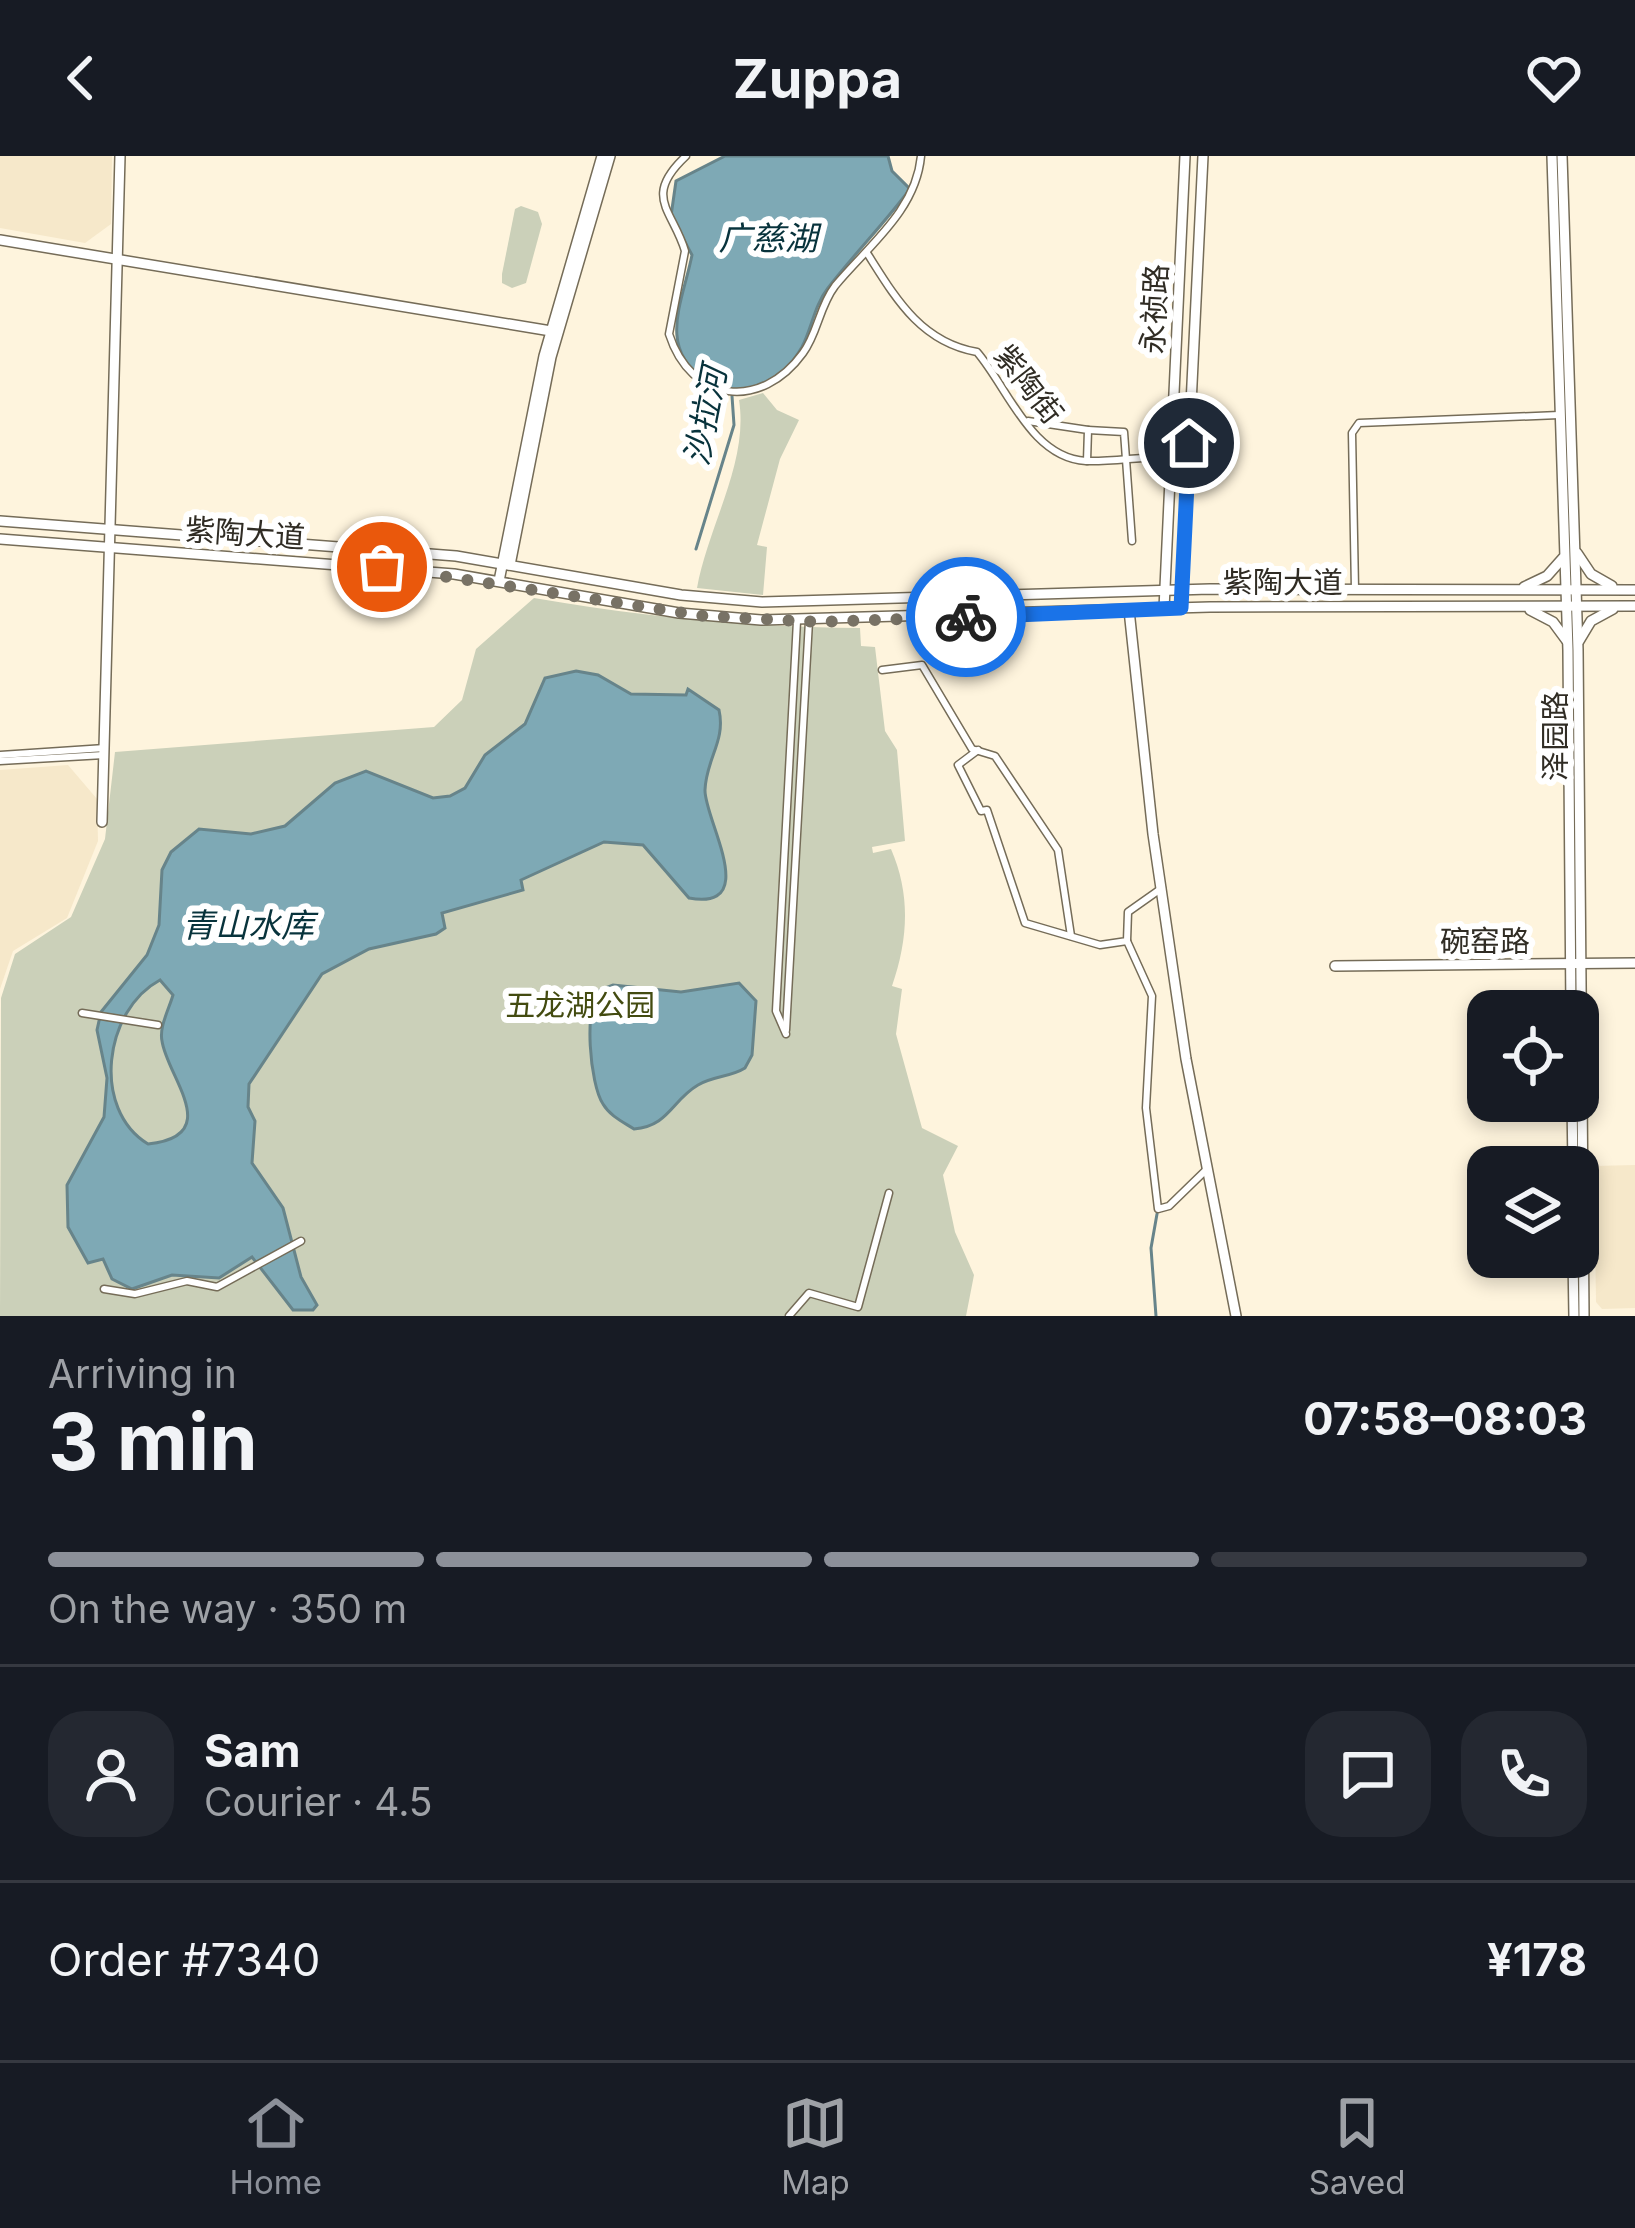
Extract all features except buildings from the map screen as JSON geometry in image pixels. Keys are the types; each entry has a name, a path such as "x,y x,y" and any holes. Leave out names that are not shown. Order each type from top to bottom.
{"street":[{"path":"102,822 120,156"},
{"path":"503,581 554,332 606,156"},
{"path":"686,156 671,172 663,196 665,216 685,251 669,334 687,370 718,392 735,395 762,388 794,364 810,341 827,298 916,185 920,156"},
{"name":"永祯路","path":"1164,609 1185,156"},
{"name":"永祯路","path":"1181,608 1202,156"},
{"name":"泽园路","path":"1552,156 1570,550"},
{"name":"泽园路","path":"1562,156 1584,1316"},
{"path":"0,240 554,332"},
{"name":"紫陶街","path":"867,253 915,321 946,346 976,352 1041,442 1061,456 1087,461"},
{"path":"1355,589 1352,433 1356,425 1561,415"},
{"path":"1026,420 1124,432 1132,541"},
{"path":"1088,430 1087,461 1171,457"},
{"name":"紫陶大道","path":"0,521 506,564 681,595 762,602 1182,590 1635,590"},
{"name":"紫陶大道","path":"0,539 503,581 679,613 803,621 1181,608 1635,607"},
{"path":"1515,589 1547,576 1570,550 1591,574 1622,590"},
{"path":"1514,606 1543,616 1573,644 1591,621 1622,607"},
{"path":"1129,610 1162,888 1236,1316"},
{"path":"803,621 786,1034 776,1010 803,621"},
{"path":"882,670 922,664 972,749 995,756 1058,850 1070,936"},
{"path":"978,750 958,765 981,811 988,810 1021,919 1102,945 1127,941"},
{"path":"0,758 105,752"},
{"path":"1162,888 1128,912 1127,941 1152,996 1146,1108 1158,1209 1197,1184 1207,1168"},
{"name":"碗窑路","path":"1335,966 1635,963"},
{"name":"泽园路","path":"1573,990 1576,964"},
{"path":"82,1013 158,1024"},
{"path":"789,1316 809,1294 857,1307 890,1193"},
{"path":"104,1289 135,1294 187,1280 217,1287 301,1241"},
{"path":"1574,1278 1574,1316"}],"shaded area":[{"path":"0,156 112,156 111,224 85,243 0,228"},
{"path":"68,765 97,799 98,841 67,918 13,951 0,989 0,770"},
{"path":"1635,1165 1635,1308 1602,1309 1596,1302 1599,1166"}],"green space":[{"path":"521,206 538,212 542,224 526,283 512,288 502,283 502,274 515,209"},
{"path":"763,393 777,410 799,420 780,459 757,545 767,547 763,595 697,588 733,470 741,423 739,400"},
{"name":"五龙湖公园","path":"534,598 696,620 860,628 861,646 875,647 885,731 897,750 905,841 872,847 873,853 891,849 902,883 904,935 892,986 902,989 896,1034 922,1128 958,1146 943,1175 955,1232 974,1275 966,1316 0,1316 1,998 15,954 71,917 105,839 115,752 434,727 462,700 476,649"}],"water":[{"name":"广慈湖","path":"725,156 888,156 892,171 910,189 823,295 793,361 771,381 747,391 733,391 704,379 681,353 677,338 679,306 692,255 671,216 676,181"},
{"name":"青山水库","path":"576,671 598,675 631,694 686,695 688,689 719,710 720,731 705,790 724,860 722,891 711,898 689,898 643,845 604,842 521,880 523,890 442,913 445,928 436,934 369,949 322,974 249,1084 248,1107 255,1121 252,1163 283,1208 301,1277 317,1305 313,1310 293,1310 252,1257 219,1278 172,1275 132,1289 112,1279 103,1259 88,1263 68,1227 67,1185 104,1117 107,1078 97,1030 101,1012 147,955 159,925 162,870 171,852 199,829 251,834 285,826 335,783 366,771 433,798 450,796 465,788 485,755 525,724 545,678","holes":["160,980 173,995 161,1036 188,1117 183,1130 171,1139 148,1144 118,1108 112,1060 126,1013 141,994"]},
{"path":"739,983 756,1001 752,1055 745,1068 698,1085 663,1118 646,1127 634,1129 609,1112 598,1094 590,1046 591,1011 600,990 613,985 681,992"}],"waterway":[{"name":"沙拉河","path":"696,549 734,425 732,396"},
{"path":"1156,1316 1151,1248 1157,1214"}],"way so far":[{"path":"382,567 575,592 704,616 819,622 966,617"}],"route":[{"path":"966,617 1181,608 1189,443"}]}
